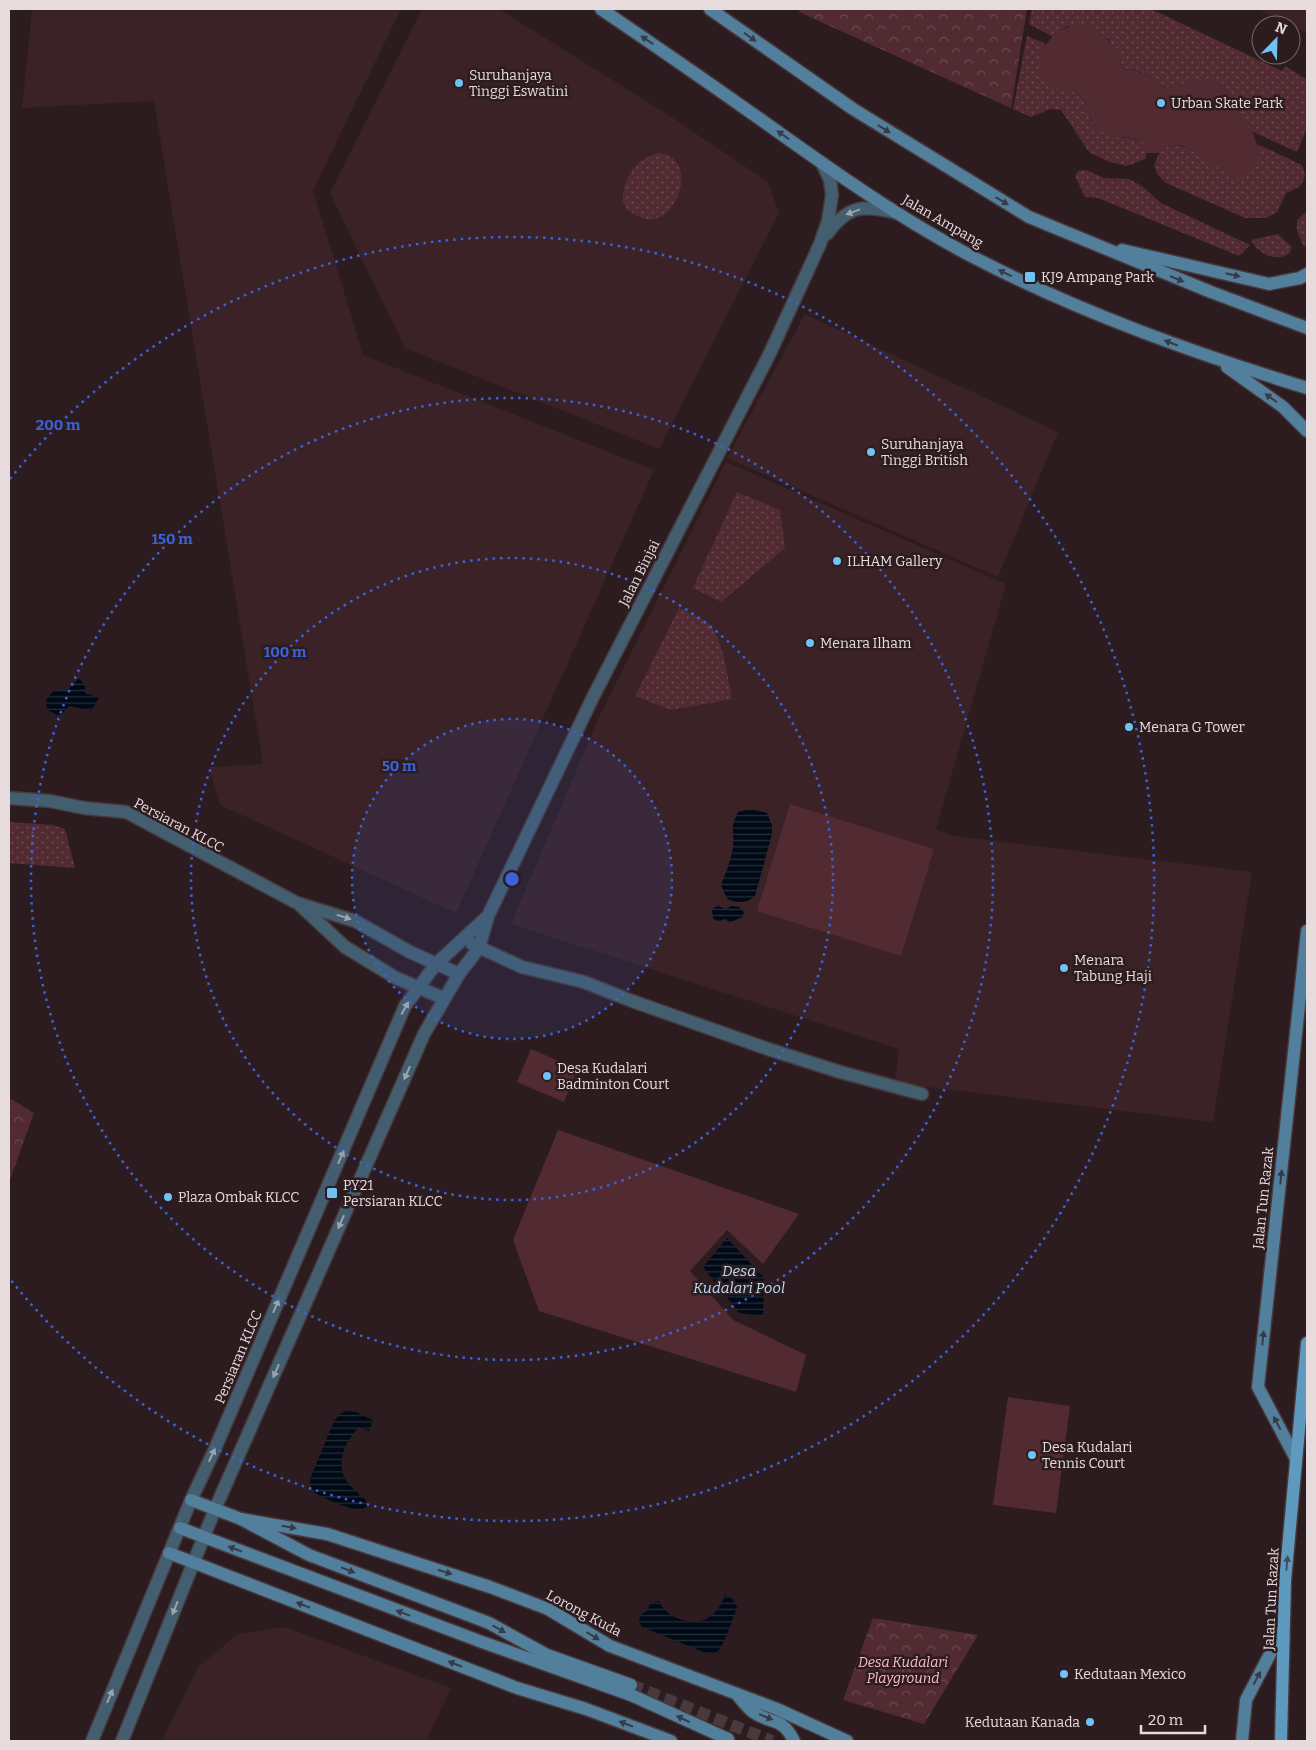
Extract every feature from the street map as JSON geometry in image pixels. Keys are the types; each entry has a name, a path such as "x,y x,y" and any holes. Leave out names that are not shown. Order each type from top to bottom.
{"main road":[{"name":"Jalan Tun Razak","path":"1281,1741 1285,1581 1307,1343"}],"street":[{"name":"Jalan Ampang","path":"600,9 687,67 822,163 898,214 974,258 1050,295 1124,325 1217,360 1307,388"},
{"path":"710,9 853,109 1029,217 1083,241 1307,328"},
{"name":"Jalan Binjai","path":"488,916 598,688 770,353 820,244 828,221 832,195 830,180 822,163"},
{"name":"Jalan Binjai","path":"820,244 842,216 856,210 872,207 898,214"},
{"path":"1083,241 1269,284 1300,278 1307,274"},
{"path":"1217,360 1283,407 1307,431"},
{"name":"Persiaran KLCC","path":"9,798 126,812 297,903 355,921 436,964 459,974"},
{"name":"Persiaran KLCC","path":"297,903 346,947 396,978 443,998"},
{"path":"122,1741 215,1509 424,1034 443,998 479,948 488,916"},
{"name":"Persiaran KLCC","path":"92,1741 191,1500 214,1451 405,1006 436,964 488,916"},
{"name":"Jalan Tun Razak","path":"1296,1459 1258,1387 1307,931"},
{"path":"462,940 522,967 584,982 768,1049 848,1074 922,1094"},
{"name":"Lorong Kuda","path":"191,1500 241,1518 327,1534 490,1587 548,1609 610,1646 777,1709 847,1741"},
{"name":"Lorong Kuda","path":"241,1518 309,1555 490,1623 547,1655 631,1685"},
{"path":"180,1528 482,1642 631,1695 728,1740"},
{"path":"170,1553 517,1688 586,1709 671,1741"},
{"path":"1242,1741 1246,1700 1283,1629"},
{"path":"735,1694 753,1712 780,1722 789,1730 794,1741"}],"shaded area":[{"path":"32,9 401,9 313,190 363,355 654,470 456,913 220,805 209,767 263,764 154,101 22,108"},
{"path":"422,9 499,9 667,114 768,182 779,213 659,449 405,348 330,193"},
{"path":"1257,9 1307,9 1307,33 1301,30 1301,15 1270,15"},
{"path":"805,314 1058,432 998,577 727,458"},
{"path":"726,462 1006,584 936,829 953,836 1252,872 1213,1122 895,1083 899,1049 511,924 600,715"},
{"path":"285,1627 451,1688 426,1741 162,1741 198,1667 238,1634"}],"green space":[{"path":"800,9 1027,9 1011,108 799,12"},
{"path":"1032,9 1151,9 1251,56 1251,65 1269,65 1282,71 1285,66 1307,80 1307,128 1297,152 1251,131 1240,119 1236,101 1222,85 1207,79 1193,80 1177,87 1163,88 1154,79 1145,74 1124,69 1108,38 1067,26 1053,37 1029,24"},
{"name":"Urban Skate Park","path":"1086,25 1106,37 1124,69 1146,74 1163,88 1177,87 1193,79 1207,79 1222,85 1236,101 1240,119 1253,133 1259,152 1257,165 1249,175 1234,179 1193,150 1180,145 1168,146 1159,153 1147,153 1140,140 1113,136 1096,128 1084,100 1080,96 1048,85 1040,74 1039,67 1045,47 1053,36 1061,30"},
{"path":"1027,36 1046,44 1044,48 1053,87 1069,90 1080,95 1089,112 1091,121 1107,133 1144,142 1147,151 1145,159 1127,166 1107,161 1089,152 1061,110 1050,109 1031,117 1013,109"},
{"path":"1257,144 1302,165 1305,174 1304,180 1299,187 1286,193 1277,212 1266,218 1245,218 1166,183 1158,175 1154,166 1160,152 1168,147 1178,146 1198,153 1234,179 1259,152"},
{"path":"658,153 671,157 679,166 682,178 680,191 666,213 655,219 643,218 626,208 623,201 624,190 628,178 642,160"},
{"path":"1086,170 1104,178 1129,179 1142,186 1161,203 1250,245 1239,256 1098,198 1085,197 1075,176 1078,171"},
{"path":"1306,212 1307,244 1304,247 1297,231 1297,220"},
{"path":"1278,234 1292,247 1290,253 1285,256 1273,257 1263,253 1251,240"},
{"path":"737,492 780,510 785,548 721,602 693,588"},
{"path":"679,608 708,623 715,632 725,660 732,699 671,710 635,696"},
{"path":"790,804 934,849 901,956 757,911"},
{"path":"9,822 52,825 65,829 75,868 9,863"},
{"name":"Desa Kudalari Badminton Court","path":"531,1049 577,1069 564,1102 517,1082"},
{"path":"9,1098 34,1113 9,1182"},
{"path":"558,1130 799,1214 763,1264 727,1230 690,1271 733,1320 806,1355 796,1392 539,1311 513,1240"},
{"name":"Desa Kudalari Tennis Court","path":"1008,1397 1070,1406 1056,1513 993,1505"},
{"name":"Desa Kudalari Playground","path":"873,1618 978,1635 924,1724 843,1700"}],"water":[{"path":"79,678 85,686 85,693 99,698 91,711 69,706 60,716 47,710 46,700 54,690 68,690"},
{"path":"750,809 767,813 772,825 772,834 755,896 745,902 738,902 727,899 721,885 732,852 735,818 738,812"},
{"path":"718,906 726,909 731,906 739,907 744,912 742,917 729,923 726,919 719,921 713,919 712,909"},
{"name":"Desa Kudalari Pool","path":"727,1238 764,1278 763,1316 739,1313 703,1267"},
{"path":"346,1411 356,1412 373,1420 369,1431 359,1427 354,1433 346,1445 342,1459 343,1473 346,1480 369,1505 359,1510 341,1505 321,1496 313,1491 310,1486 311,1476 334,1421"},
{"path":"725,1595 732,1598 737,1607 722,1645 713,1654 707,1654 642,1627 639,1622 640,1615 647,1611 650,1603 659,1601 675,1617 692,1622 706,1619 717,1610"}],"tunnel":[{"path":"631,1685 772,1741"}],"place":[{"name":"Suruhanjaya Tinggi Eswatini","path":"459,83"},
{"name":"Urban Skate Park","path":"1161,103"},
{"name":"KJ9 Ampang Park","path":"1030,277"},
{"name":"Suruhanjaya Tinggi British","path":"871,452"},
{"name":"ILHAM Gallery","path":"837,561"},
{"name":"Menara Ilham","path":"810,643"},
{"name":"Menara G Tower","path":"1129,727"},
{"name":"Menara Tabung Haji","path":"1064,968"},
{"name":"Desa Kudalari Badminton Court","path":"547,1076"},
{"name":"PY21 Persiaran KLCC","path":"332,1193"},
{"name":"Plaza Ombak KLCC","path":"168,1197"},
{"name":"Desa Kudalari Tennis Court","path":"1032,1455"},
{"name":"Kedutaan Mexico","path":"1064,1674"},
{"name":"Kedutaan Kanada","path":"1090,1722"}]}
